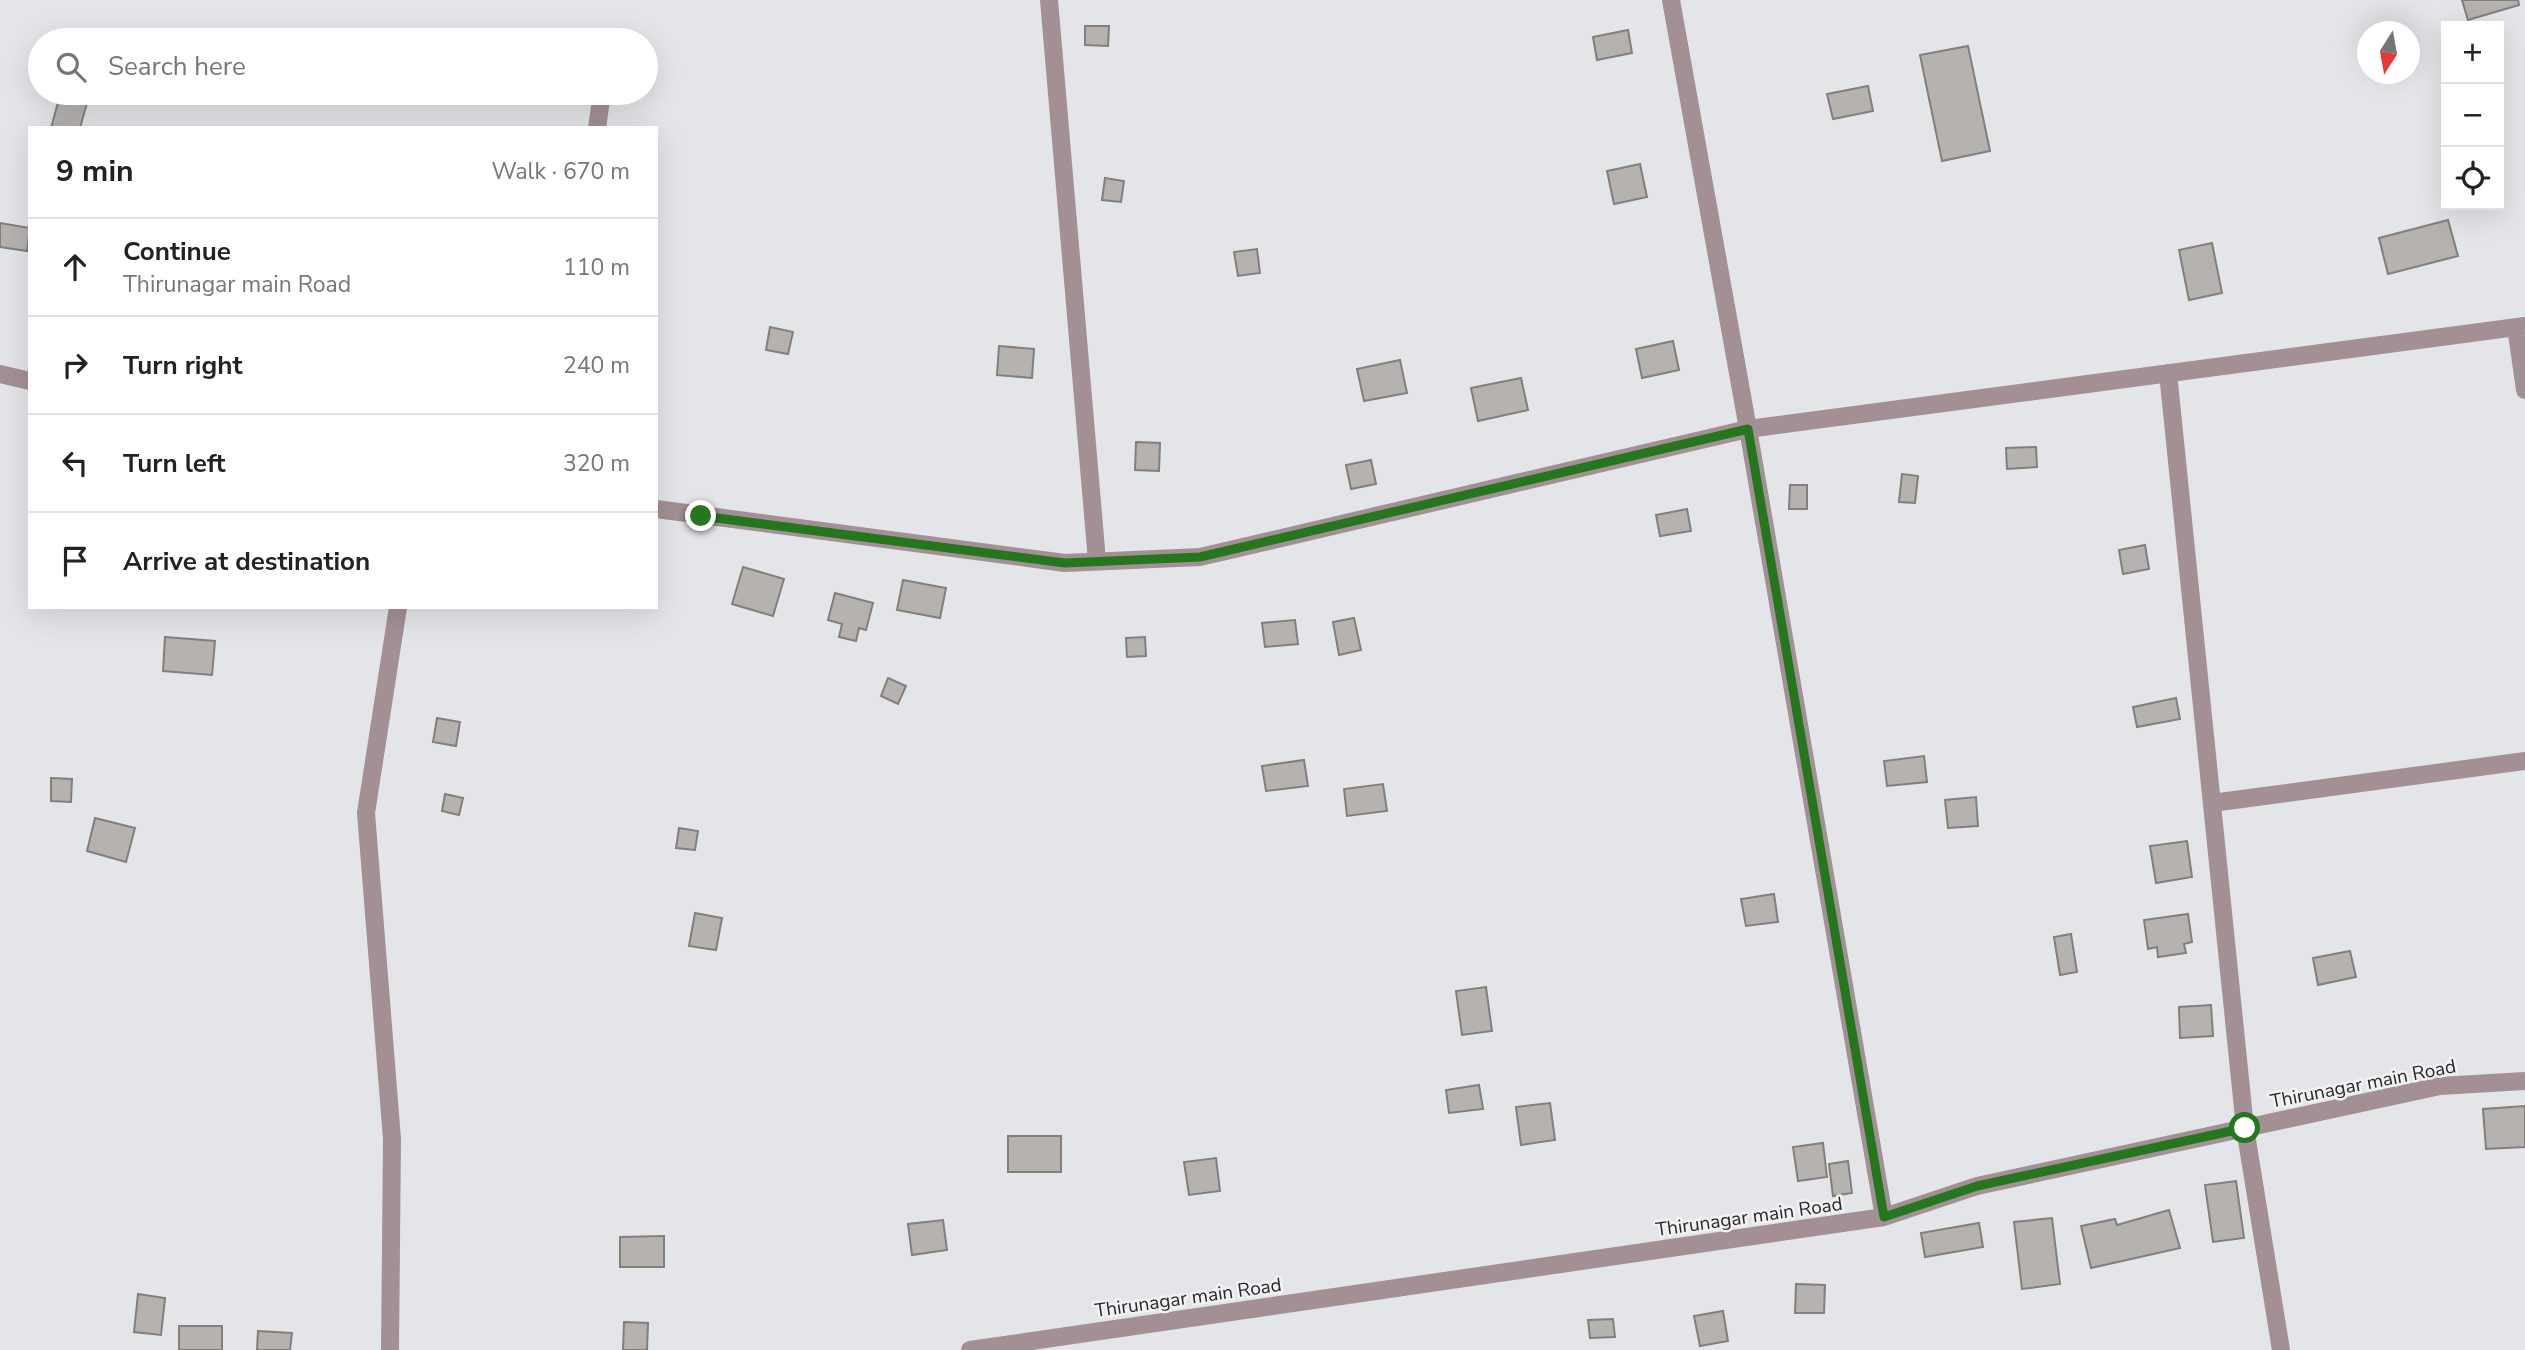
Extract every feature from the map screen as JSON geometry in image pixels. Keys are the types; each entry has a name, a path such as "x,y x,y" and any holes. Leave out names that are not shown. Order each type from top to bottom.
{"street":[{"path":"1049,0 1097,561"},
{"path":"1671,0 1884,1217"},
{"path":"597,126 600,105"},
{"path":"658,509 1065,563 1200,557 1748,429 2520,327 2525,390"},
{"path":"2168,373 2245,1128 2281,1350"},
{"path":"0,374 28,381"},
{"path":"390,1350 392,1139 366,813 398,609"},
{"path":"2212,803 2525,761"},
{"name":"Thirunagar main Road","path":"970,1350 1884,1217 1977,1186 2440,1086 2525,1081"}],"building":[{"path":"2462,0 2518,0 2519,5 2468,20"},
{"path":"1085,26 1109,26 1108,46 1085,45"},
{"path":"1628,30 1632,53 1597,60 1593,37"},
{"path":"1968,46 1990,151 1942,161 1920,55"},
{"path":"1868,86 1873,111 1833,119 1827,94"},
{"path":"57,105 86,105 81,126 52,126"},
{"path":"1640,164 1647,197 1614,204 1607,171"},
{"path":"1105,178 1124,181 1121,202 1102,200"},
{"path":"2448,220 2458,256 2388,274 2379,238"},
{"path":"0,223 28,228 27,251 0,247"},
{"path":"2212,243 2222,293 2189,300 2179,250"},
{"path":"1257,249 1260,273 1238,276 1234,252"},
{"path":"770,327 793,332 788,354 766,350"},
{"path":"1673,341 1679,370 1642,378 1636,349"},
{"path":"999,346 1034,349 1032,378 997,375"},
{"path":"1400,360 1407,393 1364,401 1357,369"},
{"path":"1521,378 1528,410 1478,421 1471,388"},
{"path":"1136,442 1160,443 1159,471 1135,470"},
{"path":"2036,447 2037,467 2007,469 2006,448"},
{"path":"1371,460 1376,484 1351,489 1346,465"},
{"path":"1902,474 1918,476 1915,503 1899,502"},
{"path":"1790,485 1807,485 1807,509 1789,509"},
{"path":"1687,509 1691,531 1660,536 1656,515"},
{"path":"2145,545 2149,569 2123,574 2119,550"},
{"path":"743,567 784,579 773,616 732,604"},
{"path":"903,580 946,588 940,618 897,610"},
{"path":"835,593 873,603 866,630 859,628 856,641 839,637 842,624 828,620"},
{"path":"1354,618 1361,650 1339,655 1333,622"},
{"path":"1295,620 1298,644 1265,647 1262,623"},
{"path":"165,637 215,641 212,675 163,671"},
{"path":"1145,637 1146,656 1127,657 1126,638"},
{"path":"888,678 906,686 898,704 881,696"},
{"path":"2176,698 2180,719 2137,727 2133,707"},
{"path":"437,718 460,722 456,746 433,742"},
{"path":"1924,756 1927,782 1887,786 1884,761"},
{"path":"1304,760 1308,786 1266,791 1262,766"},
{"path":"51,778 72,779 71,802 51,801"},
{"path":"1383,784 1387,811 1347,816 1344,789"},
{"path":"445,794 463,798 459,815 442,811"},
{"path":"1976,797 1978,826 1948,828 1945,800"},
{"path":"95,818 135,828 126,862 87,851"},
{"path":"679,828 698,831 695,850 676,848"},
{"path":"2187,841 2192,877 2156,883 2150,846"},
{"path":"1774,894 1778,922 1746,926 1741,899"},
{"path":"695,913 722,918 716,950 689,946"},
{"path":"2188,914 2192,942 2184,944 2186,953 2158,957 2157,947 2148,949 2144,920"},
{"path":"2071,934 2077,972 2060,975 2054,937"},
{"path":"2350,951 2356,977 2318,985 2313,958"},
{"path":"1486,987 1492,1031 1462,1035 1456,991"},
{"path":"2211,1005 2213,1036 2180,1038 2179,1007"},
{"path":"1479,1085 1483,1109 1449,1113 1446,1090"},
{"path":"1550,1103 1555,1140 1521,1145 1516,1107"},
{"path":"2525,1106 2525,1147 2486,1149 2483,1109"},
{"path":"1008,1136 1061,1136 1061,1172 1008,1172"},
{"path":"1823,1143 1827,1177 1798,1181 1793,1147"},
{"path":"1216,1158 1220,1191 1189,1195 1184,1162"},
{"path":"1848,1161 1852,1193 1833,1196 1829,1164"},
{"path":"2236,1181 2244,1238 2213,1242 2205,1185"},
{"path":"2169,1210 2180,1248 2091,1268 2081,1226 2115,1219 2117,1225"},
{"path":"2052,1218 2060,1284 2022,1289 2014,1222"},
{"path":"943,1220 947,1250 912,1255 908,1224"},
{"path":"1979,1223 1983,1247 1925,1257 1921,1233"},
{"path":"664,1236 664,1267 620,1267 620,1237"},
{"path":"1796,1284 1825,1285 1824,1313 1795,1313"},
{"path":"138,1294 165,1298 161,1335 134,1332"},
{"path":"1723,1311 1728,1341 1700,1346 1694,1316"},
{"path":"1613,1319 1615,1337 1590,1338 1588,1320"},
{"path":"624,1322 648,1323 647,1350 623,1350"},
{"path":"179,1326 222,1326 222,1350 179,1350"},
{"path":"258,1331 292,1333 290,1350 257,1350"}],"route":[{"path":"701,516 1065,563 1200,557 1748,429 1884,1217 1977,1186 2245,1128"}]}
